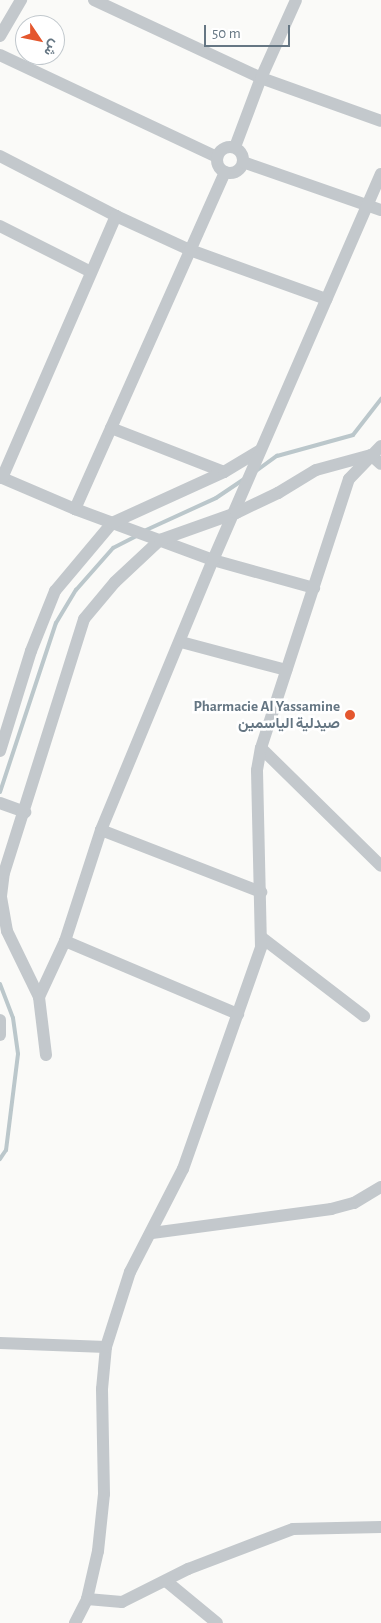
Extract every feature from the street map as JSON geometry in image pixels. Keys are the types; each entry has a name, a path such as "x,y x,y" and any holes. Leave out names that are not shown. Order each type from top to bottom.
{"street":[{"path":"0,36 21,0"},
{"path":"94,0 261,78 381,121"},
{"path":"235,147 261,78 296,0"},
{"path":"0,56 217,157"},
{"path":"217,157 226,147 235,147 242,153 243,162 238,170 226,172"},
{"path":"0,156 116,216 190,250 326,299"},
{"path":"217,157 219,166 226,172"},
{"path":"243,162 367,208 381,210"},
{"path":"76,509 226,172"},
{"path":"39,997 65,941 101,830 181,642 213,560 236,513 259,451 381,174"},
{"path":"116,216 1,477 76,509 213,560 314,588"},
{"path":"0,226 91,272"},
{"path":"111,428 224,472"},
{"path":"75,1623 87,1599 98,1551 104,1494 102,1389 106,1347 130,1272 183,1169 260,947 261,892 257,770 261,748 349,479 381,446"},
{"path":"0,751 31,650 55,591 117,524 224,472 259,451"},
{"path":"371,455 381,464"},
{"path":"46,1055 39,997 7,932 1,896 4,872 25,812 74,644 84,619 155,539 236,513 278,494 316,470 371,455"},
{"path":"181,642 286,670"},
{"path":"261,748 381,866"},
{"path":"6,805 25,812"},
{"path":"101,830 261,892"},
{"path":"261,937 364,1016"},
{"path":"65,941 238,1014"},
{"path":"0,1020 0,1035"},
{"path":"152,1232 331,1209 354,1204 381,1186"},
{"path":"0,1343 106,1347"},
{"path":"87,1599 122,1602 188,1569 293,1529 381,1527"},
{"path":"166,1581 217,1623"}],"waterway":[{"path":"256,471 277,456 353,435 381,399"},
{"path":"144,531 216,498 244,479"},
{"path":"0,792 56,623 76,590 113,548 138,535"},
{"path":"0,984 13,1018 18,1054 6,1150 0,1159"}],"place":[{"name":"Pharmacie Al Yassamine صيدلية الياسمين","path":"350,715"}]}
